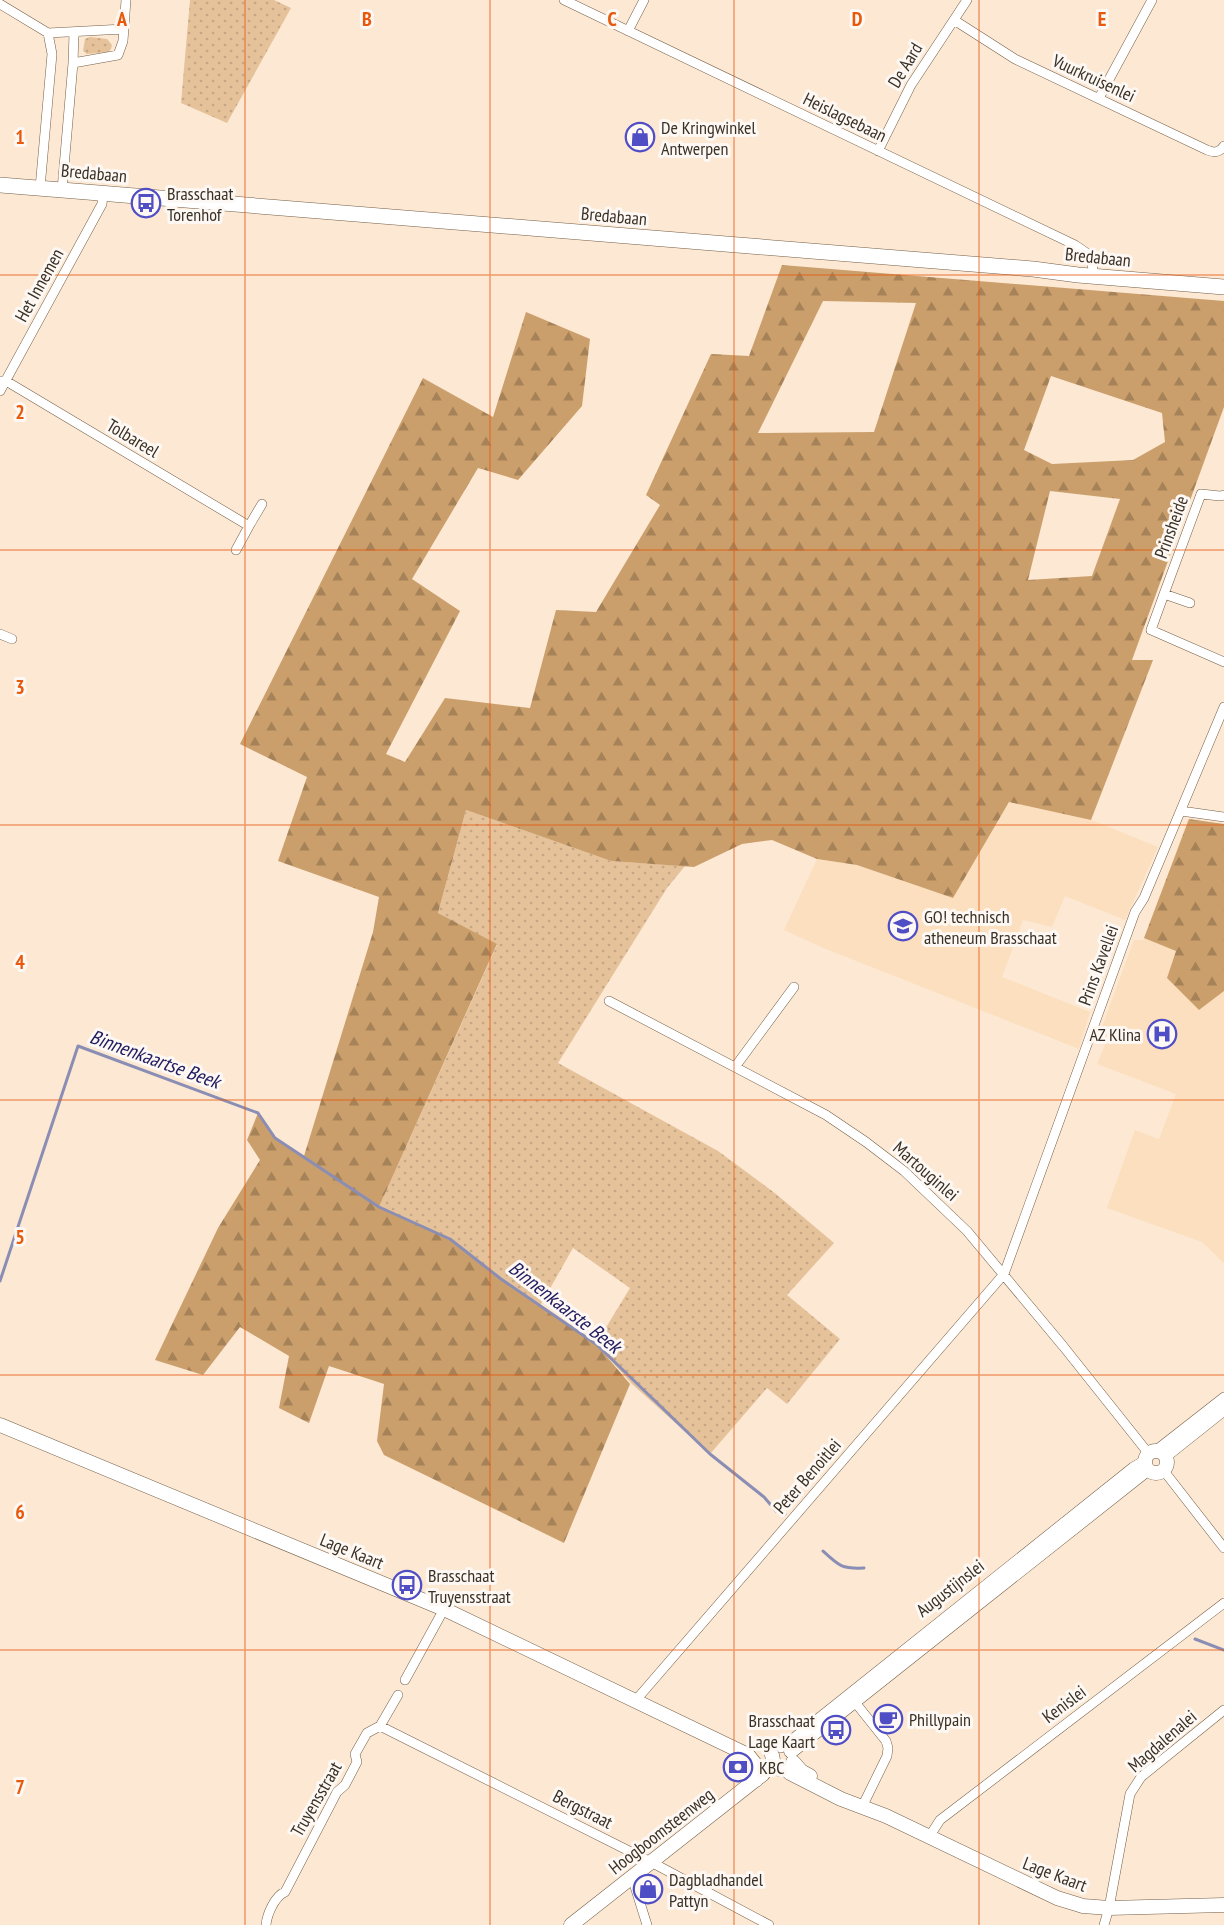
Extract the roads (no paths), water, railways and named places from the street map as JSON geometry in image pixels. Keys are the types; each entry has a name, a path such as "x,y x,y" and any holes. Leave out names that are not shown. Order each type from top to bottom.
{"main road":[{"name":"Bredabaan","path":"0,185 1033,269 1094,277 1224,287"}],"street":[{"path":"73,63 118,55 123,41 126,0"},
{"name":"Heislagsebaan","path":"564,0 1087,252 1093,260 1094,277"},
{"path":"628,31 644,0"},
{"name":"De Aard","path":"878,151 911,85 967,0"},
{"path":"1099,98 1152,0"},
{"path":"0,4 48,33 124,29"},
{"name":"Vuurkruisenlei","path":"954,20 1015,59 1207,150 1214,153 1220,151 1224,146"},
{"path":"40,188 51,54 48,33"},
{"path":"62,190 74,33"},
{"name":"Het Innemen","path":"0,391 3,381 102,204 103,194"},
{"name":"Tolbareel","path":"3,381 249,526"},
{"name":"Prinsheide","path":"1224,495 1201,494 1151,630 1224,662"},
{"path":"236,550 262,504"},
{"path":"1164,594 1190,603"},
{"path":"0,634 12,639"},
{"name":"Prins Kavellei","path":"1004,1274 1135,912 1144,898 1224,707"},
{"path":"1181,811 1224,817"},
{"path":"735,1067 794,987"},
{"name":"Martouginlei","path":"609,1001 826,1116 904,1171 967,1231 1153,1458"},
{"name":"Peter Benoitlei","path":"636,1700 1004,1274"},
{"name":"Augustijnslei","path":"783,1759 1132,1467 1153,1458 1160,1447 1224,1397"},
{"name":"Augustijnslei","path":"783,1759 1153,1458 1224,1408"},
{"name":"Lage Kaart","path":"0,1425 444,1609 748,1755 766,1754 783,1759 801,1771 879,1810 886,1816"},
{"path":"1153,1458 1167,1461 1164,1471 1224,1548"},
{"name":"Kenislei","path":"929,1837 940,1820 1224,1603"},
{"path":"405,1680 444,1609"},
{"name":"Truyensstraat","path":"266,1925 266,1920 279,1894 285,1892 337,1792 345,1785 357,1762 355,1754 367,1733 380,1726 398,1695"},
{"path":"854,1701 888,1748 887,1756 864,1803"},
{"name":"Magdalenalei","path":"1104,1925 1130,1794 1147,1772 1224,1710"},
{"name":"Bergstraat","path":"380,1726 651,1862 769,1925"},
{"path":"748,1755 756,1766 756,1780"},
{"name":"Lage Kaart","path":"783,1759 790,1773 841,1799 886,1816 1057,1898 1083,1906 1109,1908 1224,1905"},
{"name":"Hoogboomsteenweg","path":"571,1925 783,1759"},
{"path":"632,1877 647,1925"}],"waterway":[{"name":"Binnenkaarste Beek","path":"0,1281 78,1046 258,1113 275,1138 379,1207 450,1239 501,1279 596,1344 710,1454 764,1497 776,1511 785,1514"},
{"name":"Binnenkaarste Beek","path":"823,1551 841,1566 864,1568"},
{"name":"Binnenkaarste Beek","path":"1195,1639 1224,1650"}],"place":[{"name":"De Kringwinkel Antwerpen","path":"640,137"},
{"name":"Brasschaat Torenhof","path":"146,203"},
{"name":"GO! technisch atheneum Brasschaat","path":"903,926"},
{"name":"AZ Klina","path":"1162,1034"},
{"name":"Brasschaat Truyensstraat","path":"407,1585"},
{"name":"Phillypain","path":"888,1719"},
{"name":"Brasschaat Lage Kaart","path":"836,1730"},
{"name":"KBC","path":"738,1767"},
{"name":"Dagbladhandel Pattyn","path":"648,1889"}],"water label":[{"name":"Binnenkaartse Beek","path":"155,1059"}]}
